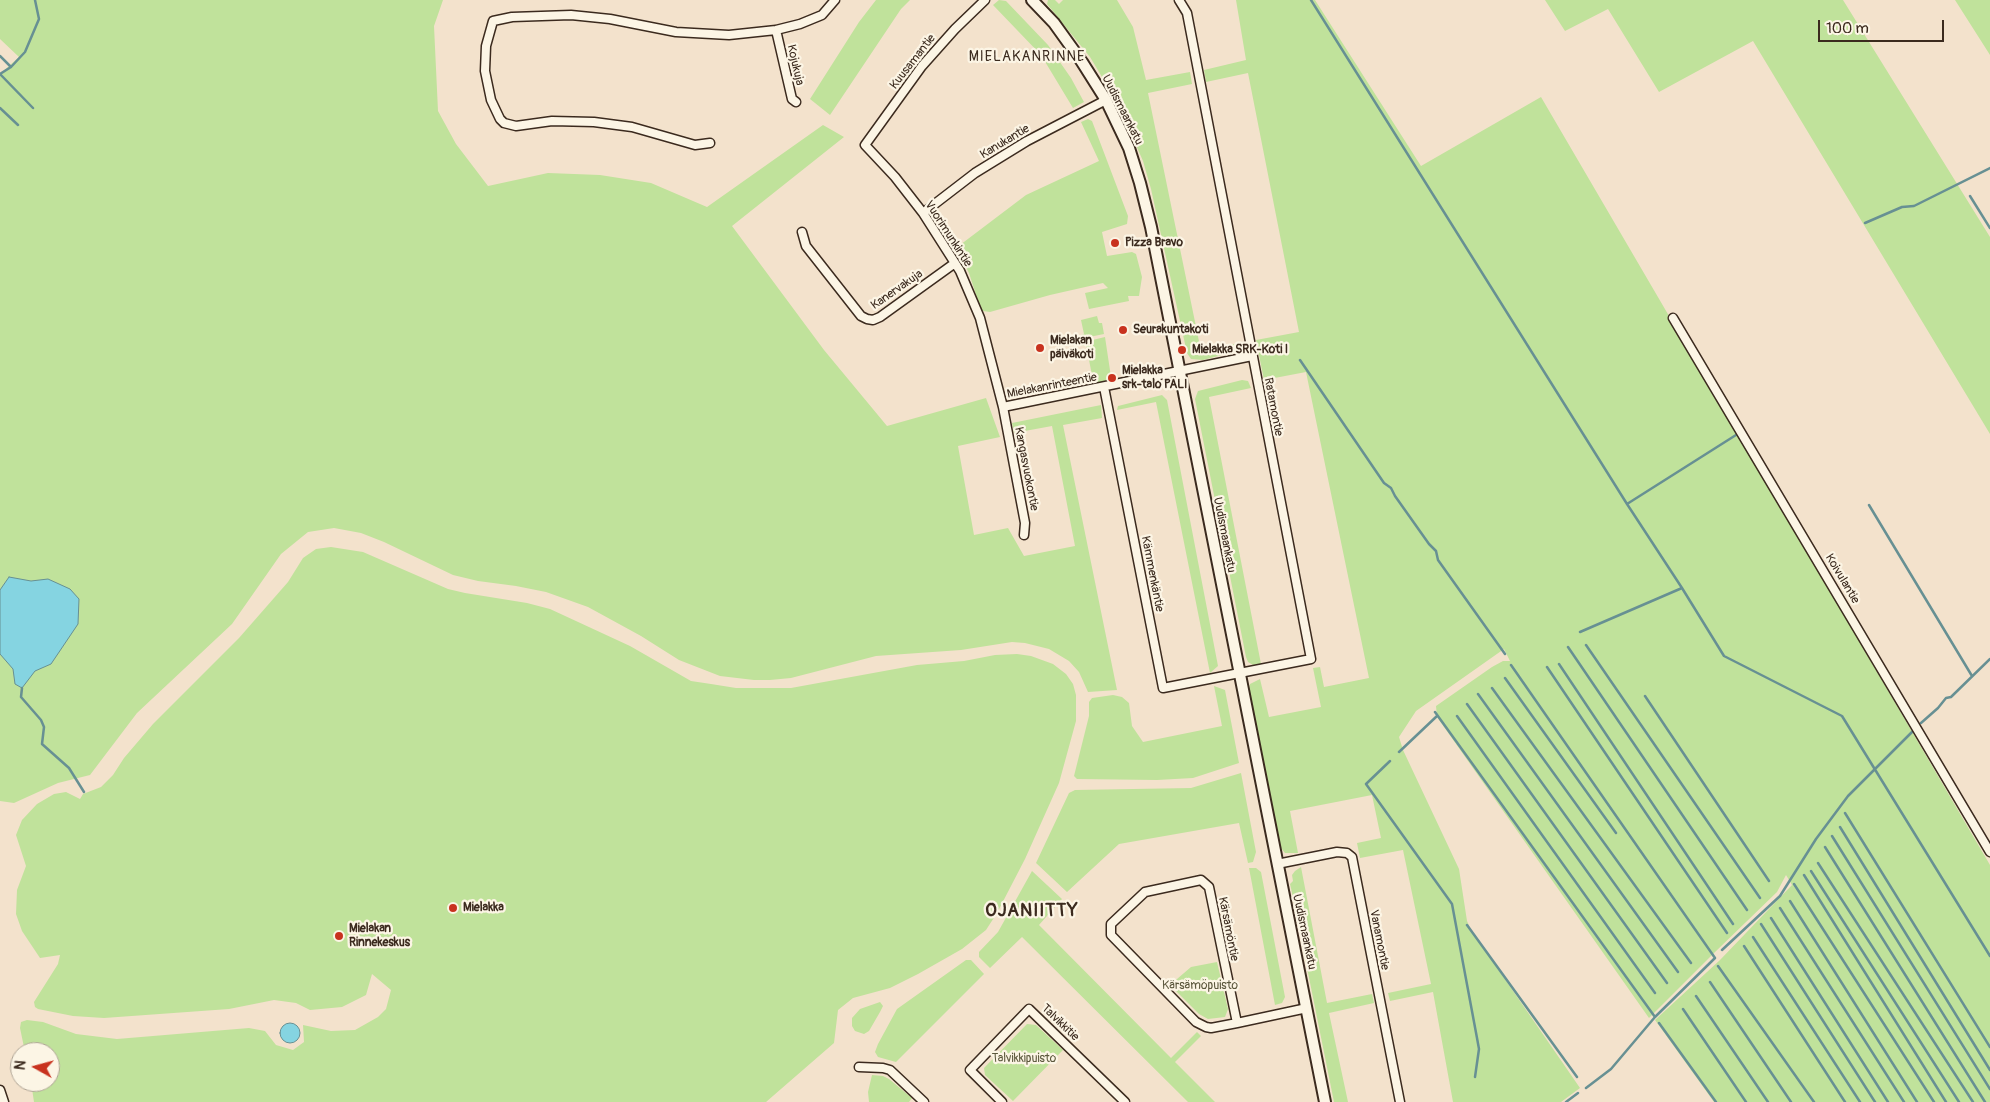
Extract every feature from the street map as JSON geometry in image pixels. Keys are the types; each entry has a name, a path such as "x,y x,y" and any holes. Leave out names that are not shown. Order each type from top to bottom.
{"street":[{"path":"710,143 695,145 632,127 612,124 552,121 516,126 504,123 500,119 491,100 485,71 486,46 493,21 512,17 552,14 592,17 694,34 729,35 776,30 815,19 829,9 835,0"},
{"name":"Kuusamantie","path":"866,145 922,66 955,29 985,0"},
{"name":"Uudismaankatu","path":"1032,0 1054,23 1106,100 1129,148 1140,183 1180,372 1277,864 1308,1008 1325,1102"},
{"name":"Ratamontie","path":"1179,0 1187,13 1311,659 1239,673"},
{"name":"Kojukuja","path":"776,30 792,99 796,102"},
{"name":"Kanukantie","path":"923,213 982,168 1028,141 1106,100"},
{"name":"Vuorimunkintie","path":"866,145 895,177 923,213 956,263 980,318 1003,407"},
{"name":"Kanervakuja","path":"802,232 806,246 861,316 867,319 880,318 956,263"},
{"name":"Koivulantie","path":"1673,318 1990,852"},
{"name":"Mielakanrinteentie","path":"1003,407 1252,356"},
{"name":"Kämmenkäntie","path":"1104,387 1163,688 1239,673"},
{"name":"Kangasvuokontie","path":"1003,407 1025,523 1024,535"},
{"name":"Vanamontie","path":"1277,864 1337,852 1348,853 1352,857 1400,1102"},
{"name":"Kärsämöntie","path":"1237,1023 1208,887 1205,883 1201,880 1145,892 1111,924 1111,934 1196,1022 1206,1027 1211,1028 1237,1023 1308,1008"},
{"name":"Talvikkitie","path":"1002,1102 970,1070 1029,1009 1125,1102"},
{"path":"859,1067 890,1070 924,1102"},
{"path":"0,1090 4,1102"}],"green space":[{"path":"0,0 443,0 434,26 438,111 456,144 488,186 548,173 600,175 651,183 707,207 823,125 844,137 732,226 824,350 887,426 986,398 1000,437 958,446 974,535 1008,528 1024,556 1075,546 1052,426 1014,433 1012,423 1101,405 1102,418 1063,425 1117,690 1088,692 1079,672 1069,661 1049,649 1012,642 961,650 876,656 791,678 754,680 720,676 679,660 641,636 588,607 546,592 453,575 384,542 361,533 334,528 308,532 281,554 232,624 137,713 90,775 58,783 14,803 0,801 0,629 22,688 0,593 0,74 19,57 0,39"},
{"path":"876,0 910,0 901,9 830,115 810,99 859,22"},
{"path":"999,0 1006,1 1048,45 1071,78 1084,102 1073,108 1041,55 993,5"},
{"path":"1048,0 1055,0 1059,4 1063,0 1117,0 1133,27 1146,80 1190,72 1192,84 1148,93 1201,351 1239,343 1237,351 1203,360 1191,359 1187,353 1151,189 1143,161 1117,102 1090,57 1047,4"},
{"path":"1236,0 1315,0 1421,166 1541,97 1990,865 1990,1102 1714,1102 1655,1020 1720,960 1792,885 1786,875 1777,892 1649,1018 1437,717 1436,706 1492,667 1503,661 1510,661 1504,649 1416,711 1399,737 1403,750 1459,869 1467,921 1471,930 1580,1088 1561,1102 1453,1102 1433,992 1390,1001 1388,993 1431,984 1403,850 1360,858 1357,843 1381,838 1372,795 1290,811 1298,853 1285,853 1281,848 1249,689 1250,684 1260,679 1269,717 1321,707 1313,668 1320,667 1324,687 1369,678 1306,372 1264,380 1256,340 1299,332 1248,73 1206,82 1204,70 1246,60"},
{"path":"1545,0 1843,0 1990,237 1990,434 1753,41 1659,92 1608,9 1565,31"},
{"path":"1955,0 1990,0 1990,55"},
{"path":"1088,119 1092,121 1128,216 1127,224 1102,232 1107,256 1132,252 1136,254 1142,277 1139,296 1128,296 1129,301 1089,309 1085,293 1108,288 1103,283 1050,295 990,312 983,311 969,273 956,248 1026,195 1099,161 1081,122"},
{"path":"1097,316 1099,323 1102,323 1104,334 1079,339 1078,336 1084,334 1081,320"},
{"path":"1105,337 1111,377 1103,382 1091,384 1087,381 1093,380 1086,345 1081,346 1080,343"},
{"path":"1242,380 1248,381 1251,388 1209,397 1261,664 1253,665 1248,662 1246,657 1195,399 1198,391"},
{"path":"1162,395 1167,400 1218,666 1210,673 1156,402 1117,410 1118,406"},
{"path":"331,547 363,552 448,589 550,609 630,646 691,681 736,688 791,688 917,665 964,661 995,655 1017,654 1031,656 1053,664 1066,674 1073,684 1076,695 1076,721 1059,783 1025,859 986,930 962,949 918,974 890,988 853,998 838,1010 834,1043 766,1102 34,1102 32,1092 60,1092 60,1042 23,1042 20,1028 21,1022 27,1020 43,1022 76,1034 117,1039 249,1028 265,1031 276,1045 293,1050 304,1042 303,1025 331,1031 355,1030 378,1017 386,1009 391,990 372,974 366,995 342,1007 310,1010 296,1003 274,1000 229,1009 104,1018 73,1016 38,1009 35,1007 34,1002 58,964 60,955 40,958 22,931 16,914 17,890 26,866 16,835 22,820 37,804 54,794 66,792 80,799 83,794 101,787 113,775 124,758 153,724 239,638 288,582 303,558 316,549"},
{"path":"1214,686 1225,690 1239,763 1193,778 1157,780 1077,779 1074,776 1089,716 1089,702 1092,698 1113,695 1122,697 1129,703 1132,726 1143,742 1222,726"},
{"path":"1241,773 1256,852 1253,862 1248,863 1239,823 1119,844 1067,892 1036,863 1069,793 1075,790 1191,788"},
{"path":"1301,867 1327,1003 1372,994 1374,1003 1329,1013 1348,1102 1334,1102 1290,884 1293,881 1292,875"},
{"path":"1249,868 1256,868 1261,872 1285,997 1282,1003 1275,1005"},
{"path":"1032,871 1062,899 1039,925 1171,1058 1197,1032 1201,1036 1175,1062 1215,1102 1188,1102 1022,937 990,968 979,957 979,952 998,932"},
{"path":"966,960 971,960 984,974 896,1062 878,1057 875,1052 878,1044 897,1009"},
{"name":"Kärsämöpuisto","path":"1217,962 1228,1009 1225,1017 1208,1019 1199,1014 1170,985 1191,967"},
{"path":"880,1002 883,1006 869,1031 864,1034 855,1031 852,1026 852,1018 860,1009"},
{"name":"Talvikkipuisto","path":"1027,1024 1036,1025 1063,1050 1013,1101 985,1075 984,1068"},
{"path":"872,1075 883,1076 889,1079 912,1098 909,1102 869,1102 868,1092"}],"water":[{"path":"9,577 31,581 48,579 70,589 79,599 78,624 51,664 35,671 22,688 15,684 13,669 0,654 0,590"},
{"path":"286,1023 294,1023 300,1029 300,1037 294,1043 286,1043 280,1037 280,1029"}],"waterway":[{"path":"0,74 11,67 25,52 39,19 35,0"},
{"path":"1311,0 1627,504"},
{"path":"0,56 11,67"},
{"path":"0,74 33,108"},
{"path":"0,108 18,125"},
{"path":"1865,223 1902,207 1914,206 1990,168"},
{"path":"1970,196 1990,228"},
{"path":"1300,360 1384,483 1391,488 1429,544 1436,551 1438,560 1505,654"},
{"path":"1682,588 1627,504 1736,435"},
{"path":"1869,505 1972,676"},
{"path":"1580,632 1682,588 1724,656 1842,716 1990,956"},
{"path":"1586,645 1760,898"},
{"path":"1568,647 1747,910"},
{"path":"1921,723 1990,659"},
{"path":"1559,664 1733,924"},
{"path":"1511,665 1715,958 1655,1017 1611,1069 1586,1088"},
{"path":"1547,667 1727,933"},
{"path":"1505,678 1616,833"},
{"path":"22,688 21,697 41,720 44,727 42,744 69,768 84,792"},
{"path":"1492,688 1691,963"},
{"path":"1478,694 1678,972"},
{"path":"1645,696 1769,881"},
{"path":"1467,704 1667,983"},
{"path":"1435,712 1655,1017"},
{"path":"1399,752 1437,716"},
{"path":"1457,716 1655,993"},
{"path":"1722,950 1780,896 1816,839 1848,796 1914,730"},
{"path":"1390,761 1366,784 1452,904 1479,1049 1475,1077"},
{"path":"1845,813 1990,1047"},
{"path":"1840,827 1990,1070"},
{"path":"1832,836 1990,1089"},
{"path":"1825,847 1985,1102"},
{"path":"1818,863 1973,1102"},
{"path":"1811,871 1959,1102"},
{"path":"1804,875 1946,1102"},
{"path":"1794,884 1934,1102"},
{"path":"1790,901 1917,1102"},
{"path":"1780,908 1904,1102"},
{"path":"1771,918 1888,1102"},
{"path":"1761,924 1875,1102"},
{"path":"1467,925 1577,1077"},
{"path":"1753,937 1860,1102"},
{"path":"1744,946 1845,1102"},
{"path":"1718,966 1814,1102"},
{"path":"1710,982 1791,1102"},
{"path":"1696,996 1768,1102"},
{"path":"1683,1009 1746,1102"},
{"path":"1659,1023 1716,1102"},
{"path":"1566,1102 1578,1093"}],"place":[{"name":"Pizza Bravo","path":"1115,243"},
{"name":"Seurakuntakoti","path":"1123,330"},
{"name":"Mielakan päiväkoti","path":"1040,348"},
{"name":"Mielakka SRK-Koti I","path":"1182,350"},
{"name":"Mielakka srk-talo PALI","path":"1112,378"},
{"name":"Mielakka","path":"453,908"},
{"name":"Mielakan Rinnekeskus","path":"339,936"}],"district":[{"name":"MIELAKANRINNE","path":"1027,57"},
{"name":"OJANIITTY","path":"1032,911"}]}
